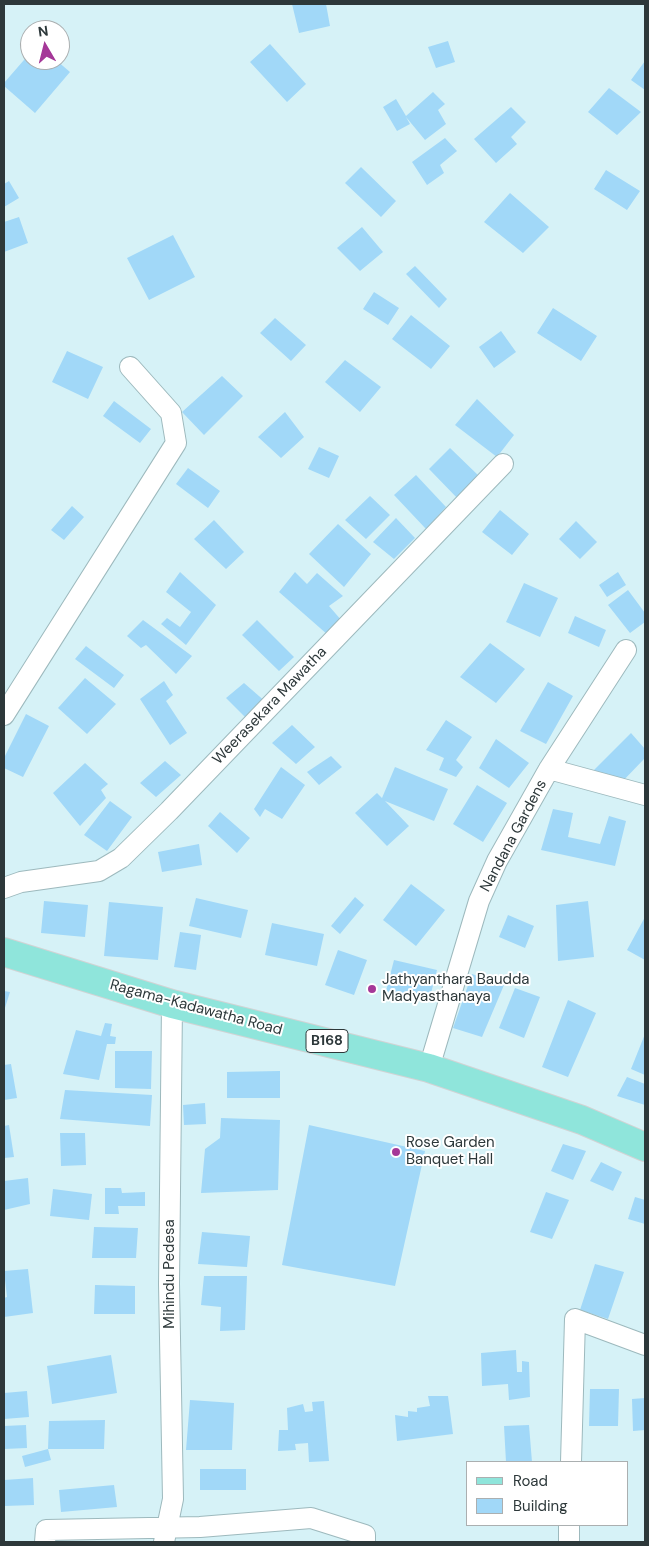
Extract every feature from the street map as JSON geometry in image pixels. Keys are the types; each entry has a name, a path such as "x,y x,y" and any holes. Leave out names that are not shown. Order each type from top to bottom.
{"main road":[{"name":"Ragama-Kadawatha Road","path":"4,952 172,1004 429,1068 582,1120 645,1146"}],"street":[{"path":"4,715 176,443 171,413 130,368"},
{"name":"Weerasekara Mawatha","path":"4,888 21,882 99,871 121,858 169,811 503,464"},
{"name":"Nandana Gardens","path":"429,1068 479,901 497,861 549,770 626,650"},
{"path":"549,770 645,795"},
{"name":"Mihindu Pedesa","path":"166,1535 174,1499 169,1284 172,1004"},
{"path":"571,1461 575,1319 645,1345"},
{"path":"45,1542 46,1530 166,1535 311,1518 365,1535 365,1542"},
{"path":"569,1542 570,1526"}],"building":[{"path":"292,4 326,4 330,26 299,33"},
{"path":"448,41 455,62 436,68 428,47"},
{"path":"270,44 306,84 287,102 250,62"},
{"path":"645,61 645,90 631,80"},
{"path":"20,65 20,70 68,70 70,72 35,113 4,86 4,83"},
{"path":"609,88 641,112 617,135 588,112"},
{"path":"433,92 445,104 438,110 446,124 425,140 406,117 410,124 397,131 383,107 396,99 406,116"},
{"path":"511,107 526,122 511,137 517,144 496,163 474,139"},
{"path":"445,138 457,151 440,165 444,173 427,185 412,162"},
{"path":"361,167 396,201 381,217 345,183"},
{"path":"606,170 640,191 627,210 594,189"},
{"path":"9,181 19,198 4,207 4,184"},
{"path":"510,193 549,227 523,253 484,222"},
{"path":"19,217 28,243 4,252 4,222"},
{"path":"362,227 383,252 360,271 337,248"},
{"path":"173,235 195,277 149,300 127,258"},
{"path":"415,266 447,299 439,308 406,274"},
{"path":"374,292 399,308 388,325 363,309"},
{"path":"553,308 597,336 581,361 537,333"},
{"path":"411,315 450,346 431,369 392,339"},
{"path":"275,318 306,345 291,361 260,333"},
{"path":"501,331 516,352 494,368 479,347"},
{"path":"67,351 103,367 88,399 52,382"},
{"path":"345,360 381,387 360,412 325,382"},
{"path":"222,376 243,396 204,435 182,412"},
{"path":"477,399 514,435 497,457 455,425"},
{"path":"114,401 151,429 140,443 103,416"},
{"path":"285,412 304,437 281,458 258,437"},
{"path":"319,447 339,456 329,478 308,469"},
{"path":"450,448 480,477 461,502 429,469"},
{"path":"188,468 220,491 208,508 176,484"},
{"path":"416,475 446,507 426,529 394,495"},
{"path":"370,496 390,515 366,539 345,520"},
{"path":"72,506 84,517 64,540 51,530"},
{"path":"500,510 529,534 512,555 482,532"},
{"path":"396,518 415,538 394,559 373,542"},
{"path":"214,520 244,552 226,569 194,539"},
{"path":"576,521 597,542 580,559 559,539"},
{"path":"338,524 371,554 344,587 309,554"},
{"path":"180,572 216,605 186,645 161,624 167,618 180,627 191,612 166,592"},
{"path":"295,572 307,584 317,573 343,596 329,606 342,621 328,635 279,592"},
{"path":"618,572 626,585 607,597 599,585"},
{"path":"524,583 558,598 540,637 506,622"},
{"path":"628,590 645,613 645,622 630,633 608,605"},
{"path":"575,616 606,630 599,647 568,633"},
{"path":"143,620 192,656 176,674 146,645 141,648 127,636"},
{"path":"257,620 294,657 279,671 242,635"},
{"path":"490,643 525,669 496,703 460,677"},
{"path":"86,646 124,675 114,688 75,659"},
{"path":"85,678 116,704 87,734 58,708"},
{"path":"164,681 173,695 166,701 187,733 170,745 140,699"},
{"path":"548,682 573,696 546,744 520,731"},
{"path":"244,683 267,703 249,721 226,698"},
{"path":"26,714 49,726 23,777 4,768 4,758"},
{"path":"446,720 472,737 456,760 463,767 456,777 439,770 444,758 426,750"},
{"path":"292,725 315,747 296,764 272,743"},
{"path":"631,733 645,749 645,758 620,784 593,771"},
{"path":"496,739 529,763 509,788 479,768"},
{"path":"331,756 342,767 319,785 307,772"},
{"path":"165,761 181,775 156,797 140,783"},
{"path":"85,763 108,784 101,790 106,798 80,826 53,793"},
{"path":"281,767 305,785 282,819 265,809 260,817 254,809"},
{"path":"395,767 448,789 434,821 385,801 409,826 387,846 355,813 377,793 382,798"},
{"path":"477,785 507,803 483,842 453,824"},
{"path":"110,801 132,817 107,851 84,835"},
{"path":"553,809 573,813 568,837 600,844 609,816 626,821 615,866 541,850"},
{"path":"220,812 250,838 237,853 208,826"},
{"path":"199,844 202,865 162,872 158,852"},
{"path":"411,884 445,910 416,946 383,920"},
{"path":"355,897 364,905 340,934 331,926"},
{"path":"196,898 248,910 241,938 189,926"},
{"path":"44,901 88,905 85,937 41,933"},
{"path":"588,901 594,957 558,961 556,905"},
{"path":"109,902 163,907 158,960 104,956"},
{"path":"508,915 534,926 525,948 499,937"},
{"path":"645,917 645,960 627,950"},
{"path":"272,923 324,934 317,966 265,955"},
{"path":"180,932 201,935 196,970 174,967"},
{"path":"338,950 367,960 354,995 325,985"},
{"path":"394,960 437,970 429,1001 386,991"},
{"path":"472,974 504,985 482,1037 453,1028"},
{"path":"515,988 540,997 524,1038 499,1028"},
{"path":"4,991 10,992 4,1011"},
{"path":"568,1000 596,1013 568,1077 542,1067"},
{"path":"105,1023 112,1024 110,1036 116,1037 115,1044 107,1044 99,1080 63,1074 76,1030 101,1036"},
{"path":"645,1034 645,1075 631,1069"},
{"path":"115,1051 152,1051 151,1089 115,1088"},
{"path":"11,1064 17,1098 4,1100 4,1065"},
{"path":"280,1071 280,1098 227,1098 227,1072"},
{"path":"627,1077 645,1084 645,1105 617,1096"},
{"path":"65,1090 152,1095 150,1126 60,1119"},
{"path":"205,1103 206,1124 184,1125 183,1105"},
{"path":"221,1118 280,1120 278,1190 201,1193 205,1149 220,1138"},
{"path":"9,1125 14,1157 4,1158 4,1126"},
{"path":"309,1125 425,1151 395,1286 282,1265"},
{"path":"60,1133 85,1133 86,1165 61,1166"},
{"path":"563,1144 586,1151 573,1180 551,1171"},
{"path":"601,1162 622,1172 613,1191 590,1181"},
{"path":"28,1178 30,1204 4,1210 4,1181"},
{"path":"105,1188 121,1188 122,1193 145,1192 145,1206 118,1206 119,1214 105,1214"},
{"path":"53,1189 92,1194 89,1220 50,1216"},
{"path":"546,1192 569,1200 552,1239 530,1232"},
{"path":"635,1197 645,1200 645,1224 628,1219"},
{"path":"94,1227 138,1228 136,1258 92,1258"},
{"path":"202,1232 250,1236 247,1267 198,1264"},
{"path":"595,1264 624,1272 608,1319 580,1310"},
{"path":"28,1269 33,1313 4,1317 4,1298 7,1297 4,1271"},
{"path":"204,1276 247,1276 245,1330 220,1331 221,1307 201,1305"},
{"path":"95,1285 135,1286 135,1314 94,1314"},
{"path":"516,1350 517,1372 522,1372 522,1361 529,1362 530,1397 509,1400 508,1384 482,1386 481,1353"},
{"path":"111,1355 117,1393 52,1404 47,1366"},
{"path":"590,1389 619,1389 618,1426 589,1426"},
{"path":"27,1391 29,1417 4,1419 4,1393"},
{"path":"428,1396 448,1396 453,1434 397,1441 395,1415 408,1417 408,1411 417,1412 417,1408 430,1406"},
{"path":"645,1398 645,1430 633,1431 632,1399"},
{"path":"190,1400 234,1403 232,1450 186,1450"},
{"path":"324,1401 329,1461 309,1462 308,1443 295,1444 296,1450 278,1451 279,1430 288,1430 287,1408 303,1404 305,1412 313,1411 312,1402"},
{"path":"105,1420 104,1449 48,1449 49,1421"},
{"path":"26,1425 27,1448 4,1449 4,1426"},
{"path":"529,1425 532,1461 506,1461 504,1426"},
{"path":"48,1449 51,1460 25,1467 22,1456"},
{"path":"200,1469 246,1469 246,1490 200,1490"},
{"path":"33,1478 34,1505 4,1506 4,1480"},
{"path":"114,1485 117,1507 61,1512 59,1490"}],"place":[{"name":"Jathyanthara Baudda Madyasthanaya","path":"372,989"},
{"name":"Rose Garden Banquet Hall","path":"396,1152"}]}
